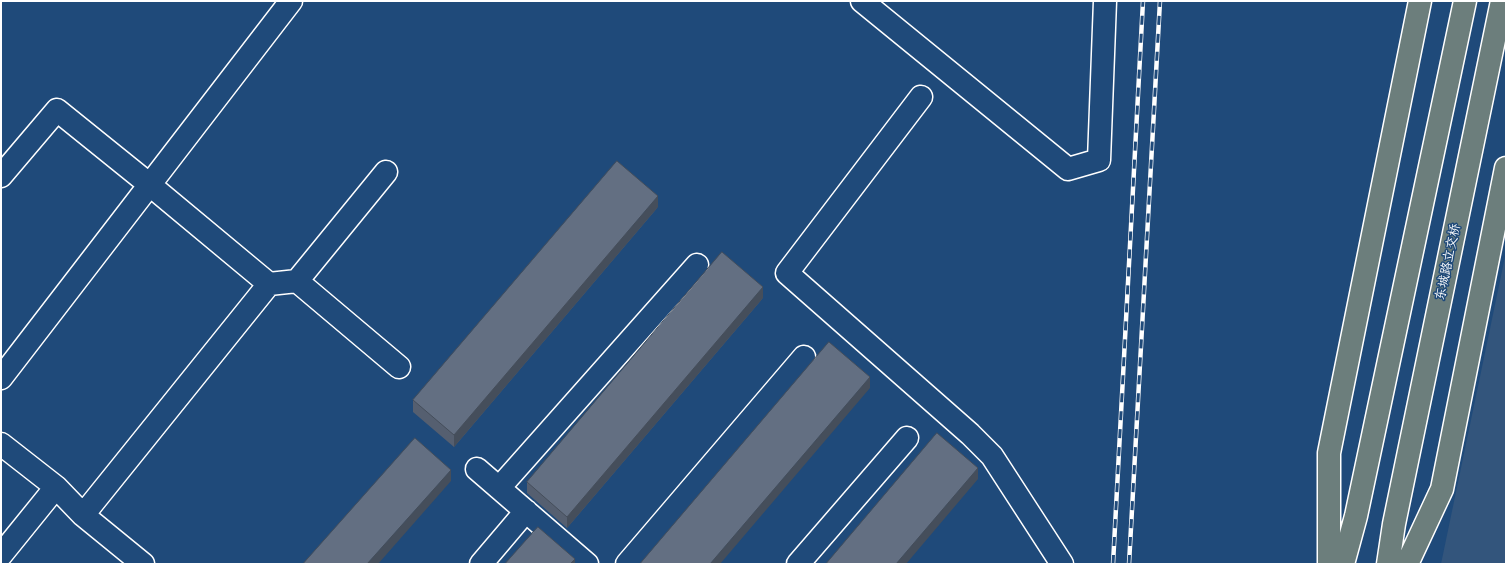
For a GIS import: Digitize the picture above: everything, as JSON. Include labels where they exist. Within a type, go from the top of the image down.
[{"type":"main road","points":[[1329,564],[1329,453],[1420,1]]},
{"type":"main road","points":[[1343,564],[1356,516],[1465,1]]},
{"type":"main road","name":"东城路立交桥","points":[[1388,564],[1394,524],[1502,1]]},
{"type":"main road","points":[[1407,564],[1442,489],[1506,168]]},
{"type":"street","points":[[1,378],[291,1]]},
{"type":"street","points":[[862,1],[1068,169],[1099,160],[1105,1]]},
{"type":"street","points":[[921,97],[787,272],[970,434],[992,456],[1062,564]]},
{"type":"street","points":[[1,176],[56,110],[150,185],[269,284]]},
{"type":"street","points":[[83,515],[269,284],[297,281],[386,172]]},
{"type":"street","points":[[499,488],[697,265]]},
{"type":"street","points":[[297,281],[399,366]]},
{"type":"street","points":[[627,564],[804,357]]},
{"type":"street","points":[[798,564],[907,438]]},
{"type":"street","points":[[1,444],[56,487],[83,515],[142,564]]},
{"type":"street","points":[[477,469],[588,564]]},
{"type":"street","points":[[1,555],[56,487]]},
{"type":"street","points":[[481,564],[526,511]]},
{"type":"shaded area","points":[[1506,252],[1506,564],[1441,564]]},
{"type":"building","points":[[617,161],[658,196],[454,435],[413,400]]},
{"type":"building","points":[[722,252],[763,287],[567,517],[527,482]]},
{"type":"building","points":[[829,342],[870,377],[710,564],[640,564]]},
{"type":"building","points":[[937,433],[978,468],[896,564],[826,564]]},
{"type":"building","points":[[415,438],[451,470],[367,564],[303,564]]},
{"type":"building","points":[[538,527],[575,559],[570,564],[505,564]]},
{"type":"railway","points":[[1113,564],[1143,1]]},
{"type":"railway","points":[[1129,564],[1160,1]]}]
